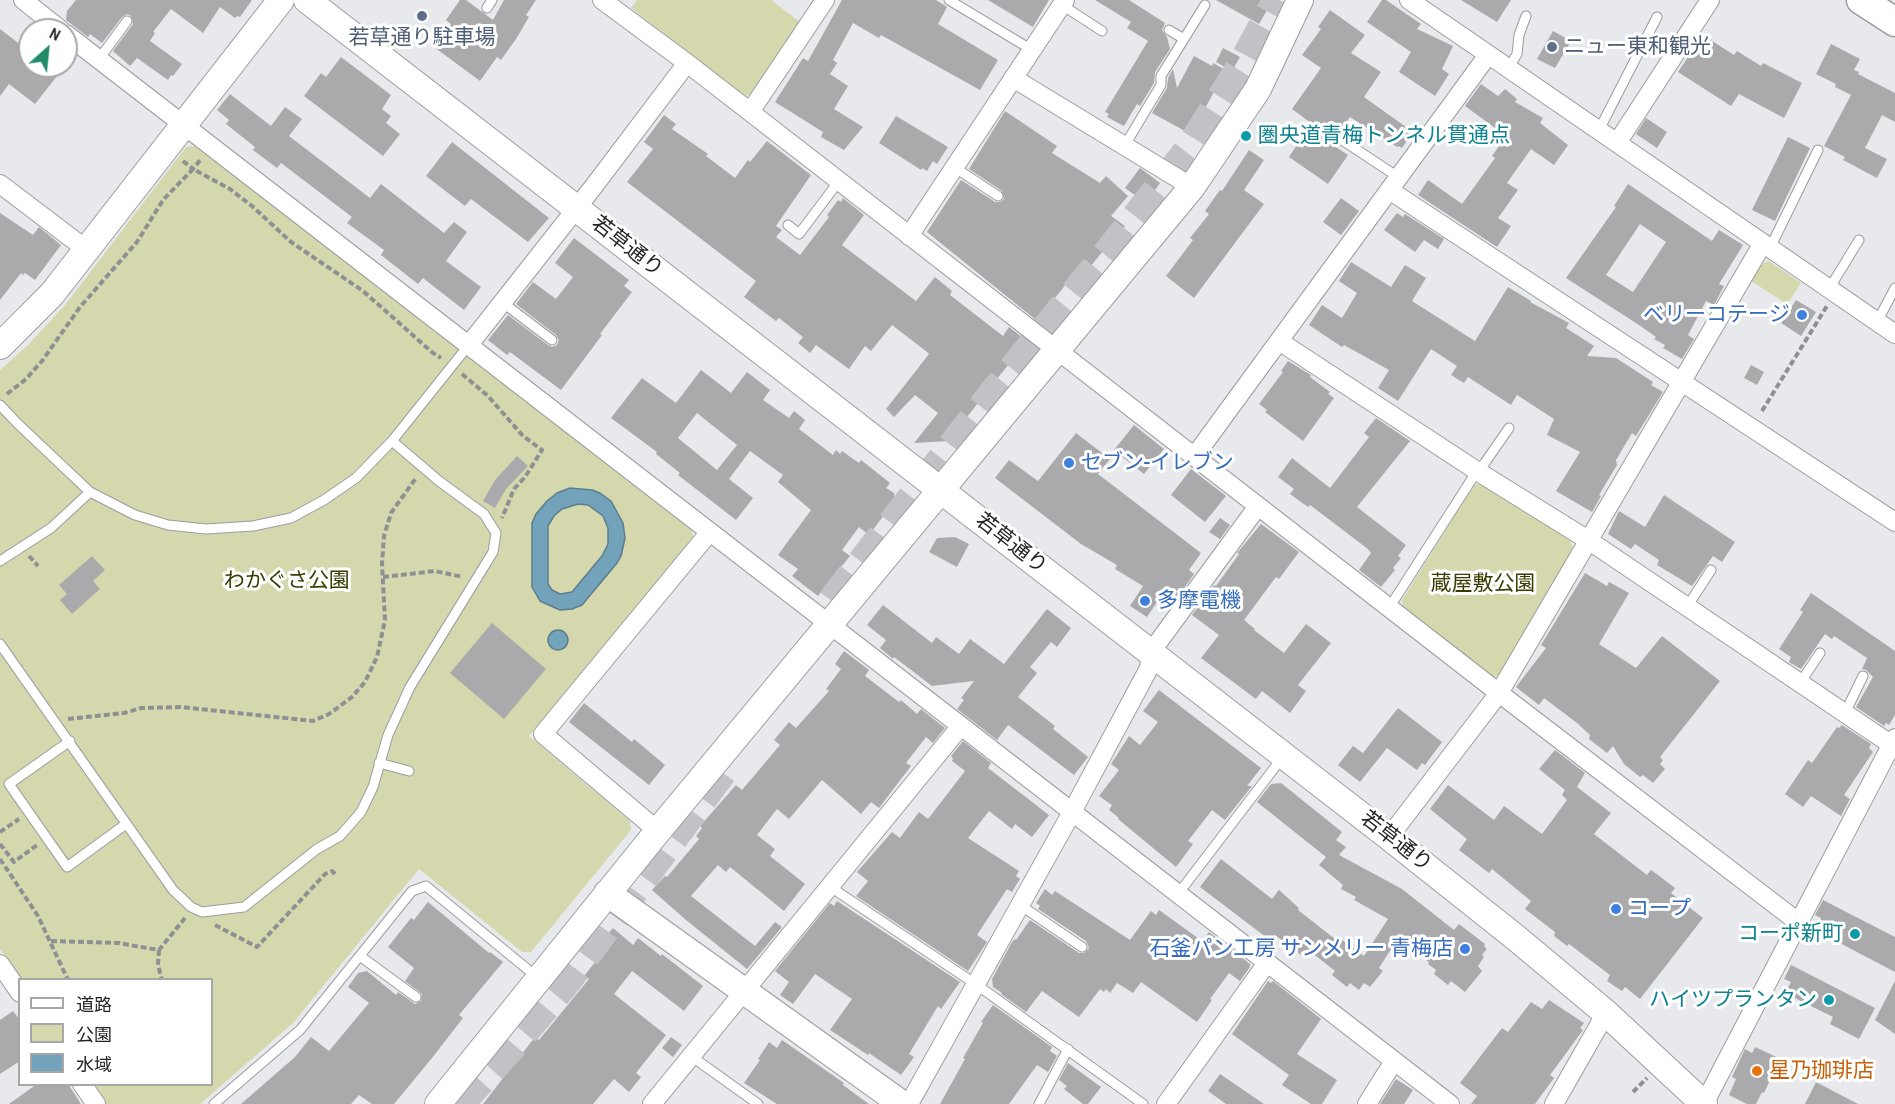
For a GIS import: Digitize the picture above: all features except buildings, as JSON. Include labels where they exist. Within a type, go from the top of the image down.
[{"type":"main road","points":[[1861,0],[1895,22]]},
{"type":"street","points":[[23,0],[46,18]]},
{"type":"street","points":[[0,346],[52,294],[280,0]]},
{"type":"street","name":"若草通り","points":[[307,0],[1389,837],[1606,1013],[1704,1104]]},
{"type":"street","points":[[602,0],[687,63],[1194,458],[1798,922]]},
{"type":"street","points":[[750,112],[825,0]]},
{"type":"street","points":[[438,1104],[607,893],[1192,187],[1258,89],[1300,0]]},
{"type":"street","points":[[1408,0],[1895,334]]},
{"type":"street","points":[[1617,142],[1710,0]]},
{"type":"street","points":[[909,236],[1064,2]]},
{"type":"street","points":[[78,43],[1450,1104]]},
{"type":"street","points":[[1194,458],[1488,55]]},
{"type":"street","points":[[468,346],[687,63]]},
{"type":"street","points":[[1013,78],[1192,187]]},
{"type":"street","points":[[1394,183],[1681,382],[1895,522]]},
{"type":"street","points":[[0,184],[87,250]]},
{"type":"street","points":[[1389,837],[1499,693],[1681,382],[1767,246]]},
{"type":"street","points":[[1279,341],[1477,471],[1588,540],[1845,713],[1894,743],[1704,1104]]},
{"type":"street","points":[[909,1104],[1072,812],[1149,668],[1151,652],[1258,506]]},
{"type":"street","points":[[658,831],[543,734],[709,533]]},
{"type":"street","points":[[652,1104],[960,727]]},
{"type":"street","points":[[607,893],[902,1104]]},
{"type":"street","points":[[1166,1104],[1268,963]]},
{"type":"street","points":[[0,964],[18,990]]},
{"type":"street","points":[[1554,1104],[1606,1013]]},
{"type":"street","points":[[1367,1104],[1394,1061]]},
{"type":"street","points":[[83,1086],[96,1104]]},
{"type":"lane","points":[[949,0],[964,4],[1032,50]]},
{"type":"lane","points":[[1064,2],[1102,31]]},
{"type":"lane","points":[[1125,145],[1161,85],[1161,76],[1205,5]]},
{"type":"lane","points":[[1508,69],[1517,54],[1519,35],[1526,16]]},
{"type":"lane","points":[[1599,130],[1657,17]]},
{"type":"lane","points":[[99,59],[127,21]]},
{"type":"lane","points":[[1169,30],[1184,39]]},
{"type":"lane","points":[[1342,140],[1394,183]]},
{"type":"lane","points":[[1767,246],[1818,150]]},
{"type":"lane","points":[[954,167],[998,196]]},
{"type":"lane","points":[[788,225],[799,234],[839,181]]},
{"type":"lane","points":[[1832,291],[1859,240]]},
{"type":"lane","points":[[1877,322],[1895,288]]},
{"type":"lane","points":[[502,302],[552,340]]},
{"type":"lane","points":[[0,405],[90,492],[135,515],[168,525],[206,530],[253,526],[291,518],[324,500],[356,478],[392,441],[468,346]]},
{"type":"lane","points":[[1389,608],[1477,471],[1509,428]]},
{"type":"lane","points":[[0,644],[173,890],[191,907],[202,912],[244,907],[317,849],[340,836],[361,812],[374,786],[388,735],[410,687],[493,552],[496,532],[484,514],[423,468],[392,441]]},
{"type":"lane","points":[[0,561],[51,528],[90,492]]},
{"type":"lane","points":[[1687,607],[1711,570]]},
{"type":"lane","points":[[1800,683],[1820,653]]},
{"type":"lane","points":[[1845,713],[1863,676]]},
{"type":"lane","points":[[69,741],[9,784],[67,867],[126,824]]},
{"type":"lane","points":[[1178,894],[1284,756]]},
{"type":"lane","points":[[380,763],[409,771]]},
{"type":"lane","points":[[214,1104],[300,1030],[412,891],[426,886],[539,978]]},
{"type":"lane","points":[[829,886],[977,985],[1143,1104]]},
{"type":"lane","points":[[1020,905],[1082,947]]},
{"type":"lane","points":[[360,956],[416,997]]},
{"type":"lane","points":[[1039,1104],[1068,1049]]},
{"type":"lane","points":[[691,1056],[758,1104]]},
{"type":"path","points":[[0,398],[26,379],[42,361],[80,307],[137,242],[163,200],[193,169],[230,189],[291,242],[363,291],[433,353],[488,396],[523,436],[542,450],[525,477],[514,489],[496,532]]},
{"type":"path","points":[[1762,411],[1832,291]]},
{"type":"path","points":[[55,721],[124,713],[141,708],[181,707],[313,721],[329,714],[352,697],[365,682],[377,657],[385,620],[381,564],[384,536],[391,513],[423,468]]},
{"type":"path","points":[[383,577],[435,571],[475,581]]},
{"type":"path","points":[[0,832],[29,812]]},
{"type":"path","points":[[0,844],[2,850],[14,862],[47,837]]},
{"type":"path","points":[[0,859],[38,916],[67,978]]},
{"type":"path","points":[[202,912],[208,921],[257,947],[325,874],[332,871],[337,876]]},
{"type":"path","points":[[161,978],[158,965],[159,950],[178,928],[191,907]]},
{"type":"path","points":[[51,941],[95,941],[159,950]]},
{"type":"path","points":[[1633,1092],[1648,1077]]},
{"type":"green space","points":[[637,0],[771,0],[800,22],[753,94],[744,96],[631,8]]},
{"type":"green space","name":"わかぐさ公園","points":[[196,146],[692,530],[693,538],[529,736],[630,821],[631,830],[531,952],[522,952],[419,869],[293,1023],[200,1104],[106,1104],[94,1086],[213,1086],[213,978],[20,978],[0,949],[0,370],[28,345],[65,305],[186,147]]},
{"type":"green space","points":[[1769,261],[1801,283],[1787,304],[1751,281],[1761,264]]},
{"type":"green space","name":"蔵屋敷公園","points":[[1483,483],[1570,540],[1573,549],[1500,675],[1492,677],[1403,608],[1402,600],[1474,485]]},
{"type":"water","points":[[570,488],[600,493],[611,501],[623,523],[625,538],[617,563],[582,605],[560,610],[540,601],[532,587],[532,523],[536,514],[557,493]],"holes":[[[578,504],[588,505],[603,516],[608,528],[608,544],[602,556],[572,592],[560,594],[552,590],[548,584],[548,526],[562,509]]]},
{"type":"water","points":[[554,630],[562,630],[568,636],[568,644],[562,650],[554,650],[548,644],[548,636]]},
{"type":"tunnel","points":[[833,602],[993,396],[1190,151],[1244,65],[1279,0]]},
{"type":"tunnel","points":[[457,1104],[564,982],[724,767]]},
{"type":"place","name":"若草通り駐車場","points":[[422,16]]},
{"type":"place","name":"ニュー東和観光","points":[[1552,47]]},
{"type":"place","name":"圏央道青梅トンネル貫通点","points":[[1246,136]]},
{"type":"place","name":"ベリーコテージ","points":[[1802,315]]},
{"type":"place","name":"セブン-イレブン","points":[[1069,463]]},
{"type":"place","name":"多摩電機","points":[[1145,601]]},
{"type":"place","name":"コープ","points":[[1616,909]]},
{"type":"place","name":"コーポ新町","points":[[1855,934]]},
{"type":"place","name":"石釜パン工房 サンメリー 青梅店","points":[[1465,949]]},
{"type":"place","name":"ハイツプランタン","points":[[1829,1000]]},
{"type":"place","name":"星乃珈琲店","points":[[1757,1071]]}]
